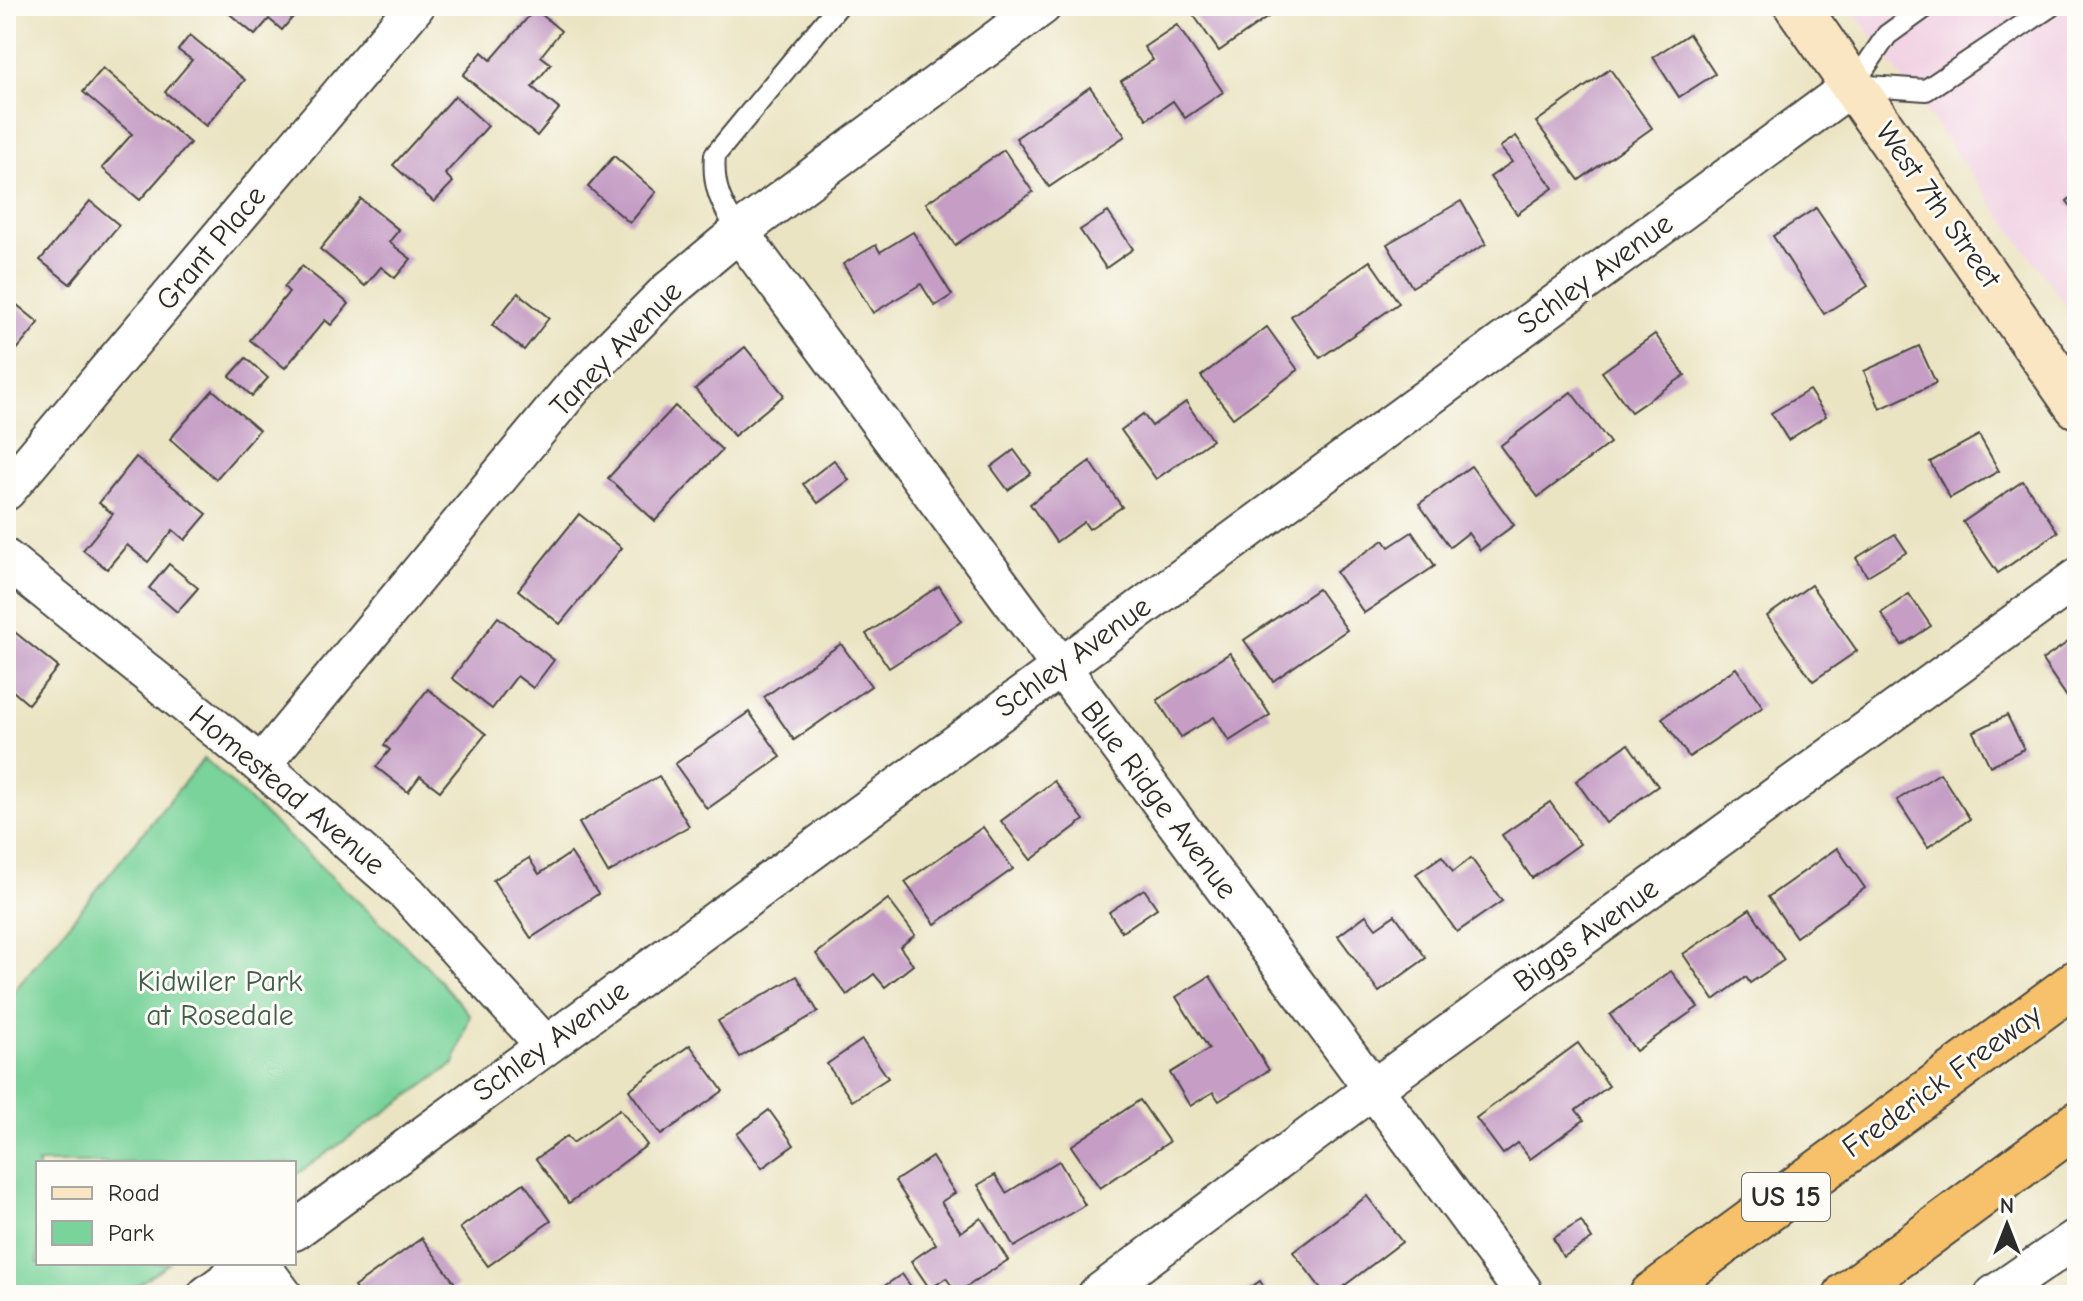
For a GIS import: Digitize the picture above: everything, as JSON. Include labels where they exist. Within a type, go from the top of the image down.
[{"type":"highway","name":"Frederick Freeway","points":[[1652,1295],[2077,982]]},
{"type":"highway","points":[[1846,1295],[2077,1124]]},
{"type":"street","name":"Grant Place","points":[[6,491],[415,6]]},
{"type":"street","name":"Taney Avenue","points":[[261,765],[574,386],[667,292],[739,232],[1042,6]]},
{"type":"street","name":"West 7th Street","points":[[1797,6],[2077,406]]},
{"type":"street","name":"Schley Avenue","points":[[296,1230],[1853,85]]},
{"type":"street","name":"Blue Ridge Avenue","points":[[739,232],[1522,1290]]},
{"type":"street","name":"Homestead Avenue","points":[[6,559],[261,765],[407,893],[545,1045]]},
{"type":"street","name":"Biggs Avenue","points":[[1097,1295],[1373,1089],[2077,578]]},
{"type":"street","points":[[1994,1295],[2077,1238]]},
{"type":"street","points":[[207,1295],[248,1265]]},
{"type":"street","points":[[260,1265],[283,1295]]},
{"type":"lane","points":[[739,232],[719,201],[713,176],[715,155],[838,6]]},
{"type":"lane","name":"Schley Avenue","points":[[1853,85],[1887,35],[1927,6]]},
{"type":"lane","points":[[1853,85],[1926,90],[2051,6]]},
{"type":"shaded area","points":[[1850,6],[2077,6],[2077,321]]},
{"type":"green space","name":"Kidwiler Park at Rosedale","points":[[204,758],[424,963],[470,1015],[454,1064],[296,1175],[296,1161],[36,1161],[36,1265],[166,1265],[123,1295],[6,1295],[6,1001]]},
{"type":"building","points":[[228,6],[302,6],[282,30],[269,19],[255,35],[225,10]]},
{"type":"building","points":[[1195,6],[1284,6],[1219,51],[1190,10]]},
{"type":"building","points":[[535,9],[561,31],[541,56],[551,64],[532,87],[559,109],[537,136],[463,75],[482,52],[491,60]]},
{"type":"building","points":[[1177,25],[1223,92],[1185,118],[1173,101],[1147,119],[1121,81],[1153,60],[1144,47]]},
{"type":"building","points":[[1689,34],[1715,74],[1679,97],[1653,57]]},
{"type":"building","points":[[190,35],[245,80],[206,126],[165,92],[192,60],[178,50]]},
{"type":"building","points":[[103,68],[190,143],[140,200],[102,168],[132,134],[83,92]]},
{"type":"building","points":[[1610,69],[1652,128],[1579,180],[1536,122]]},
{"type":"building","points":[[1090,87],[1125,136],[1049,187],[1016,138]]},
{"type":"building","points":[[455,96],[488,126],[445,174],[453,182],[434,202],[393,165]]},
{"type":"building","points":[[1516,136],[1553,188],[1517,214],[1490,177],[1512,162],[1500,147]]},
{"type":"building","points":[[1004,150],[1033,192],[955,245],[926,203]]},
{"type":"building","points":[[614,156],[656,192],[630,223],[588,187]]},
{"type":"building","points":[[2077,193],[2077,214],[2067,201]]},
{"type":"building","points":[[361,199],[399,230],[389,242],[411,259],[395,278],[381,267],[365,286],[320,249]]},
{"type":"building","points":[[90,201],[119,225],[70,284],[40,260]]},
{"type":"building","points":[[1461,201],[1486,244],[1412,287],[1387,244]]},
{"type":"building","points":[[1816,208],[1868,286],[1824,314],[1773,236]]},
{"type":"building","points":[[1108,212],[1133,249],[1106,268],[1080,230]]},
{"type":"building","points":[[913,232],[952,295],[935,306],[921,284],[873,313],[843,264],[876,245],[880,252]]},
{"type":"building","points":[[1370,261],[1399,303],[1320,358],[1291,316]]},
{"type":"building","points":[[302,266],[349,304],[331,325],[325,320],[285,368],[250,340],[289,292],[284,287]]},
{"type":"building","points":[[518,293],[549,318],[524,350],[492,325]]},
{"type":"building","points":[[6,296],[39,323],[6,363]]},
{"type":"building","points":[[1267,327],[1298,370],[1233,418],[1201,376]]},
{"type":"building","points":[[1655,334],[1685,375],[1631,412],[1602,372]]},
{"type":"building","points":[[1919,346],[1936,383],[1880,409],[1864,371]]},
{"type":"building","points":[[745,347],[784,395],[734,436],[695,389]]},
{"type":"building","points":[[246,358],[268,378],[252,396],[230,376]]},
{"type":"building","points":[[213,390],[259,430],[216,479],[170,439]]},
{"type":"building","points":[[1809,390],[1826,416],[1788,440],[1771,413]]},
{"type":"building","points":[[1571,392],[1610,443],[1538,497],[1500,446]]},
{"type":"building","points":[[1186,402],[1212,440],[1156,479],[1121,430],[1143,414],[1152,426]]},
{"type":"building","points":[[675,406],[722,450],[655,521],[608,478]]},
{"type":"building","points":[[1979,435],[1999,471],[1950,498],[1930,462]]},
{"type":"building","points":[[1014,450],[1031,473],[1008,490],[991,467]]},
{"type":"building","points":[[136,457],[207,514],[185,540],[173,530],[148,562],[127,545],[107,569],[83,550],[113,514],[99,503]]},
{"type":"building","points":[[834,460],[849,480],[818,503],[803,484]]},
{"type":"building","points":[[1090,461],[1122,507],[1089,529],[1084,522],[1056,542],[1030,504]]},
{"type":"building","points":[[1471,466],[1514,525],[1480,550],[1468,533],[1450,547],[1419,504]]},
{"type":"building","points":[[2023,481],[2058,532],[1998,573],[1963,522]]},
{"type":"building","points":[[579,514],[622,548],[560,624],[518,590]]},
{"type":"building","points":[[1412,532],[1435,566],[1364,613],[1336,572],[1384,540],[1389,547]]},
{"type":"building","points":[[1895,534],[1907,552],[1867,576],[1856,558]]},
{"type":"building","points":[[169,564],[198,588],[177,612],[149,588]]},
{"type":"building","points":[[1811,585],[1857,651],[1813,681],[1767,616]]},
{"type":"building","points":[[939,586],[962,621],[889,668],[866,634]]},
{"type":"building","points":[[1318,589],[1347,630],[1273,681],[1244,640]]},
{"type":"building","points":[[1909,594],[1931,626],[1902,645],[1881,613]]},
{"type":"building","points":[[498,617],[554,660],[533,688],[517,676],[492,709],[452,678]]},
{"type":"building","points":[[6,625],[58,667],[28,704],[6,685]]},
{"type":"building","points":[[2077,636],[2077,699],[2071,703],[2042,660]]},
{"type":"building","points":[[841,644],[871,686],[794,740],[764,697]]},
{"type":"building","points":[[1230,653],[1270,715],[1229,741],[1214,717],[1181,737],[1157,700]]},
{"type":"building","points":[[1736,668],[1763,707],[1689,757],[1662,718]]},
{"type":"building","points":[[428,689],[486,734],[440,791],[420,776],[408,792],[376,767],[390,750],[384,745]]},
{"type":"building","points":[[749,712],[781,757],[707,809],[675,764]]},
{"type":"building","points":[[2007,715],[2024,749],[1990,766],[1973,732]]},
{"type":"building","points":[[1628,744],[1658,786],[1606,823],[1576,781]]},
{"type":"building","points":[[1940,773],[1970,819],[1928,847],[1897,800]]},
{"type":"building","points":[[659,776],[689,826],[608,873],[579,823]]},
{"type":"building","points":[[1054,781],[1084,820],[1031,860],[1001,821]]},
{"type":"building","points":[[1550,802],[1580,844],[1532,878],[1502,835]]},
{"type":"building","points":[[983,827],[1013,869],[935,924],[905,882]]},
{"type":"building","points":[[1837,848],[1865,888],[1796,937],[1768,897]]},
{"type":"building","points":[[571,853],[598,894],[531,938],[493,880],[529,858],[539,874]]},
{"type":"building","points":[[1442,856],[1453,872],[1471,858],[1502,901],[1457,932],[1416,874]]},
{"type":"building","points":[[1144,889],[1157,908],[1122,932],[1109,912]]},
{"type":"building","points":[[888,899],[915,935],[900,947],[913,965],[885,987],[874,974],[847,995],[816,954]]},
{"type":"building","points":[[1750,909],[1784,960],[1750,983],[1746,977],[1714,1000],[1683,954]]},
{"type":"building","points":[[1366,915],[1376,928],[1395,915],[1426,958],[1379,992],[1338,936]]},
{"type":"building","points":[[1671,971],[1698,1007],[1636,1051],[1610,1015]]},
{"type":"building","points":[[797,976],[818,1012],[740,1057],[718,1021]]},
{"type":"building","points":[[1210,976],[1269,1070],[1219,1101],[1213,1092],[1190,1106],[1170,1073],[1209,1049],[1176,997]]},
{"type":"building","points":[[862,1040],[888,1078],[852,1101],[827,1064]]},
{"type":"building","points":[[1578,1043],[1609,1086],[1576,1110],[1584,1120],[1530,1159],[1518,1143],[1503,1154],[1476,1118]]},
{"type":"building","points":[[690,1045],[723,1091],[661,1135],[629,1090]]},
{"type":"building","points":[[1140,1100],[1169,1142],[1100,1188],[1071,1146]]},
{"type":"building","points":[[620,1109],[647,1145],[569,1203],[536,1159],[567,1136],[573,1143]]},
{"type":"building","points":[[769,1110],[794,1145],[762,1168],[737,1134]]},
{"type":"building","points":[[932,1157],[955,1193],[941,1202],[961,1232],[981,1218],[1008,1260],[957,1293],[946,1278],[930,1289],[911,1261],[936,1244],[895,1181]]},
{"type":"building","points":[[1059,1161],[1085,1205],[1014,1247],[978,1185],[995,1175],[1006,1193]]},
{"type":"building","points":[[524,1183],[551,1221],[488,1266],[460,1228]]},
{"type":"building","points":[[1367,1196],[1402,1242],[1332,1295],[1326,1295],[1293,1252]]},
{"type":"building","points":[[1581,1221],[1592,1239],[1563,1257],[1553,1238]]},
{"type":"building","points":[[422,1238],[457,1286],[445,1295],[360,1295],[354,1287]]},
{"type":"building","points":[[902,1274],[917,1295],[871,1295]]},
{"type":"building","points":[[1260,1281],[1269,1295],[1240,1295]]}]
